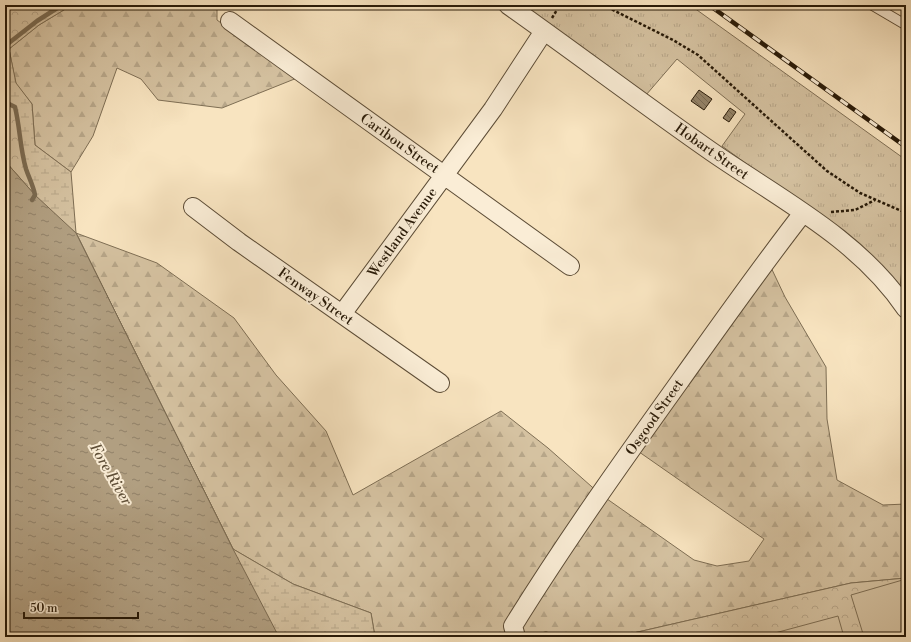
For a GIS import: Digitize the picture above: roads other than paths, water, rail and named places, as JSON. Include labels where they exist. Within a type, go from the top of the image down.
[{"type":"street","name":"Hobart Street","points":[[508,5],[712,151],[803,213],[850,248],[873,267],[893,289],[906,309]]},
{"type":"street","name":"Caribou Street","points":[[230,21],[570,266]]},
{"type":"street","name":"Westland Avenue","points":[[342,314],[493,109],[544,31]]},
{"type":"street","name":"Fenway Street","points":[[193,207],[440,383]]},
{"type":"street","name":"Osgood Street","points":[[514,632],[544,577],[632,447],[767,259],[803,213]]},
{"type":"lane","points":[[872,5],[906,25]]},
{"type":"water","name":"Fore River","points":[[5,161],[35,195],[76,233],[233,549],[279,637],[5,637]]},
{"type":"waterway","points":[[5,46],[37,21],[62,5]]},
{"type":"waterway","points":[[5,102],[15,107],[24,161],[35,195],[32,200]]},
{"type":"railway","points":[[709,5],[906,147]]}]
